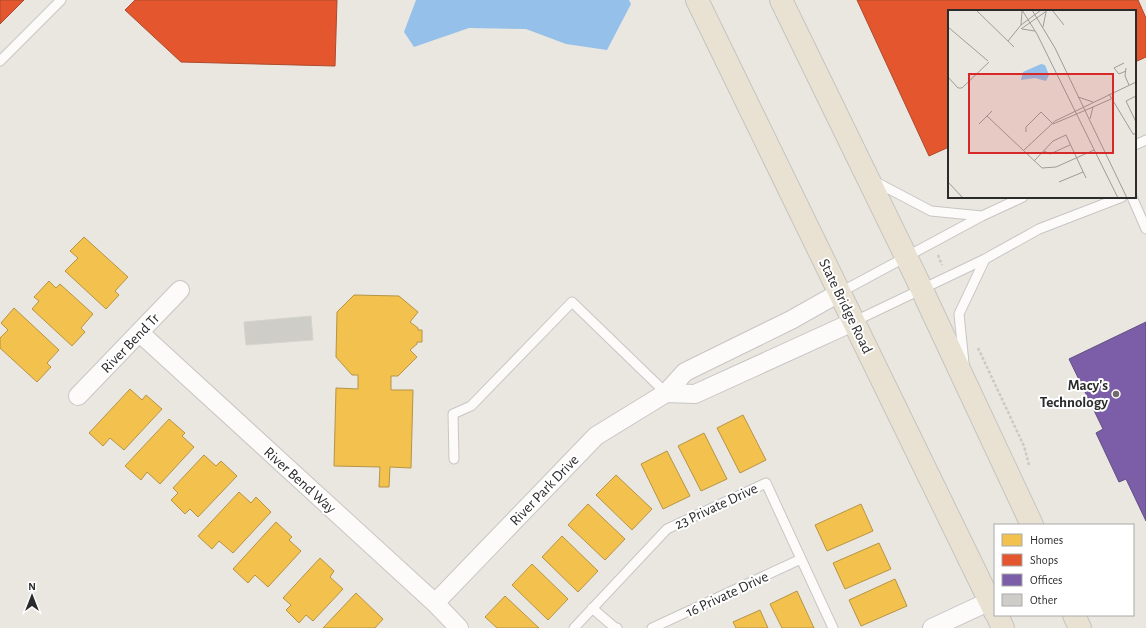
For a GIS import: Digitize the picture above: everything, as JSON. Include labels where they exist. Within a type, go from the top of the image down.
[{"type":"highway","name":"State Bridge Road","points":[[697,0],[994,609]]},
{"type":"highway","points":[[781,0],[868,177],[1032,524]]},
{"type":"highway","name":"State Bridge Road","points":[[997,616],[1003,628]]},
{"type":"highway","points":[[1074,616],[1080,628]]},
{"type":"street","name":"River Bend Tr","points":[[78,396],[180,290]]},
{"type":"street","name":"River Park Drive","points":[[435,603],[596,436],[666,393],[685,372],[791,320],[839,293]]},
{"type":"street","points":[[666,393],[695,394],[853,322]]},
{"type":"street","name":"River Bend Way","points":[[140,333],[435,603],[459,628]]},
{"type":"street","points":[[932,628],[994,609]]},
{"type":"lane","points":[[0,61],[61,0]]},
{"type":"lane","points":[[1136,145],[1146,140]]},
{"type":"lane","points":[[868,177],[931,212],[982,216]]},
{"type":"lane","points":[[839,293],[982,216],[1021,198]]},
{"type":"lane","points":[[853,322],[985,259],[1039,229],[1119,198]]},
{"type":"lane","points":[[1132,198],[1146,229]]},
{"type":"lane","points":[[966,386],[959,314],[985,259]]},
{"type":"lane","points":[[454,459],[453,414],[471,406],[572,302],[666,393]]},
{"type":"lane","name":"23 Private Drive","points":[[574,628],[667,529],[766,484],[834,628]]},
{"type":"lane","name":"16 Private Drive","points":[[652,628],[801,560]]},
{"type":"lane","points":[[592,608],[614,628],[618,628]]},
{"type":"water","points":[[416,0],[629,0],[631,4],[607,50],[566,44],[526,29],[469,28],[414,47],[404,32]]},
{"type":"building: Homes","points":[[84,237],[128,277],[115,291],[119,295],[106,309],[65,271],[78,258],[70,251]]},
{"type":"building: Homes","points":[[49,281],[56,288],[60,284],[93,314],[81,328],[85,332],[72,346],[32,309],[39,301],[34,297]]},
{"type":"building: Homes","points":[[354,295],[399,296],[418,312],[410,322],[418,328],[418,330],[422,330],[422,342],[417,342],[417,344],[410,350],[417,357],[398,376],[391,376],[391,390],[413,390],[411,468],[390,467],[389,487],[379,487],[380,467],[334,466],[336,388],[358,389],[358,375],[352,375],[336,357],[337,312]]},
{"type":"building: Homes","points":[[14,308],[59,350],[47,363],[51,367],[37,382],[0,348],[0,338],[8,330],[1,323]]},
{"type":"building: Homes","points":[[130,389],[142,400],[146,395],[162,409],[124,450],[110,438],[103,446],[89,433]]},
{"type":"building: Homes","points":[[743,415],[766,460],[740,473],[717,428]]},
{"type":"building: Homes","points":[[169,419],[185,433],[182,436],[194,447],[160,484],[147,472],[141,480],[125,466]]},
{"type":"building: Homes","points":[[704,433],[727,479],[701,491],[678,446]]},
{"type":"building: Homes","points":[[667,451],[690,496],[663,509],[641,464]]},
{"type":"building: Homes","points":[[204,455],[216,466],[221,461],[237,476],[198,517],[190,509],[185,514],[171,500],[178,493],[173,488]]},
{"type":"building: Homes","points":[[616,475],[652,509],[632,530],[596,495]]},
{"type":"building: Homes","points":[[239,492],[251,503],[256,497],[271,512],[233,553],[219,541],[212,549],[198,536]]},
{"type":"building: Homes","points":[[588,504],[625,539],[605,560],[568,525]]},
{"type":"building: Homes","points":[[861,504],[873,531],[827,551],[815,525]]},
{"type":"building: Homes","points":[[276,522],[292,537],[289,540],[301,551],[268,587],[255,575],[248,583],[233,569]]},
{"type":"building: Homes","points":[[562,536],[598,571],[578,592],[542,557]]},
{"type":"building: Homes","points":[[879,543],[891,569],[845,589],[833,563]]},
{"type":"building: Homes","points":[[320,558],[334,571],[330,577],[343,589],[313,621],[306,615],[299,623],[286,610],[291,605],[283,598]]},
{"type":"building: Homes","points":[[532,564],[568,599],[548,620],[512,585]]},
{"type":"building: Homes","points":[[895,579],[907,606],[861,626],[849,600]]},
{"type":"building: Homes","points":[[797,591],[814,628],[782,628],[770,604]]},
{"type":"building: Homes","points":[[356,593],[383,619],[375,628],[323,628]]},
{"type":"building: Homes","points":[[505,596],[539,628],[497,628],[485,617]]},
{"type":"building: Homes","points":[[760,610],[768,628],[736,628],[733,622]]},
{"type":"building: Shops","points":[[0,0],[24,0],[0,24]]},
{"type":"building: Shops","points":[[135,0],[337,0],[335,66],[181,62],[125,10]]},
{"type":"building: Shops","points":[[857,0],[1138,0],[1146,18],[1146,57],[1136,62],[1136,10],[948,10],[948,147],[929,156]]},
{"type":"building: Offices","name":"Macy's Technology","points":[[1146,322],[1146,521],[1126,479],[1119,482],[1096,433],[1103,429],[1069,359]]},
{"type":"building: Other","points":[[311,316],[313,340],[246,345],[244,322]]},
{"type":"place","name":"Macy's Technology","points":[[1116,394]]}]
